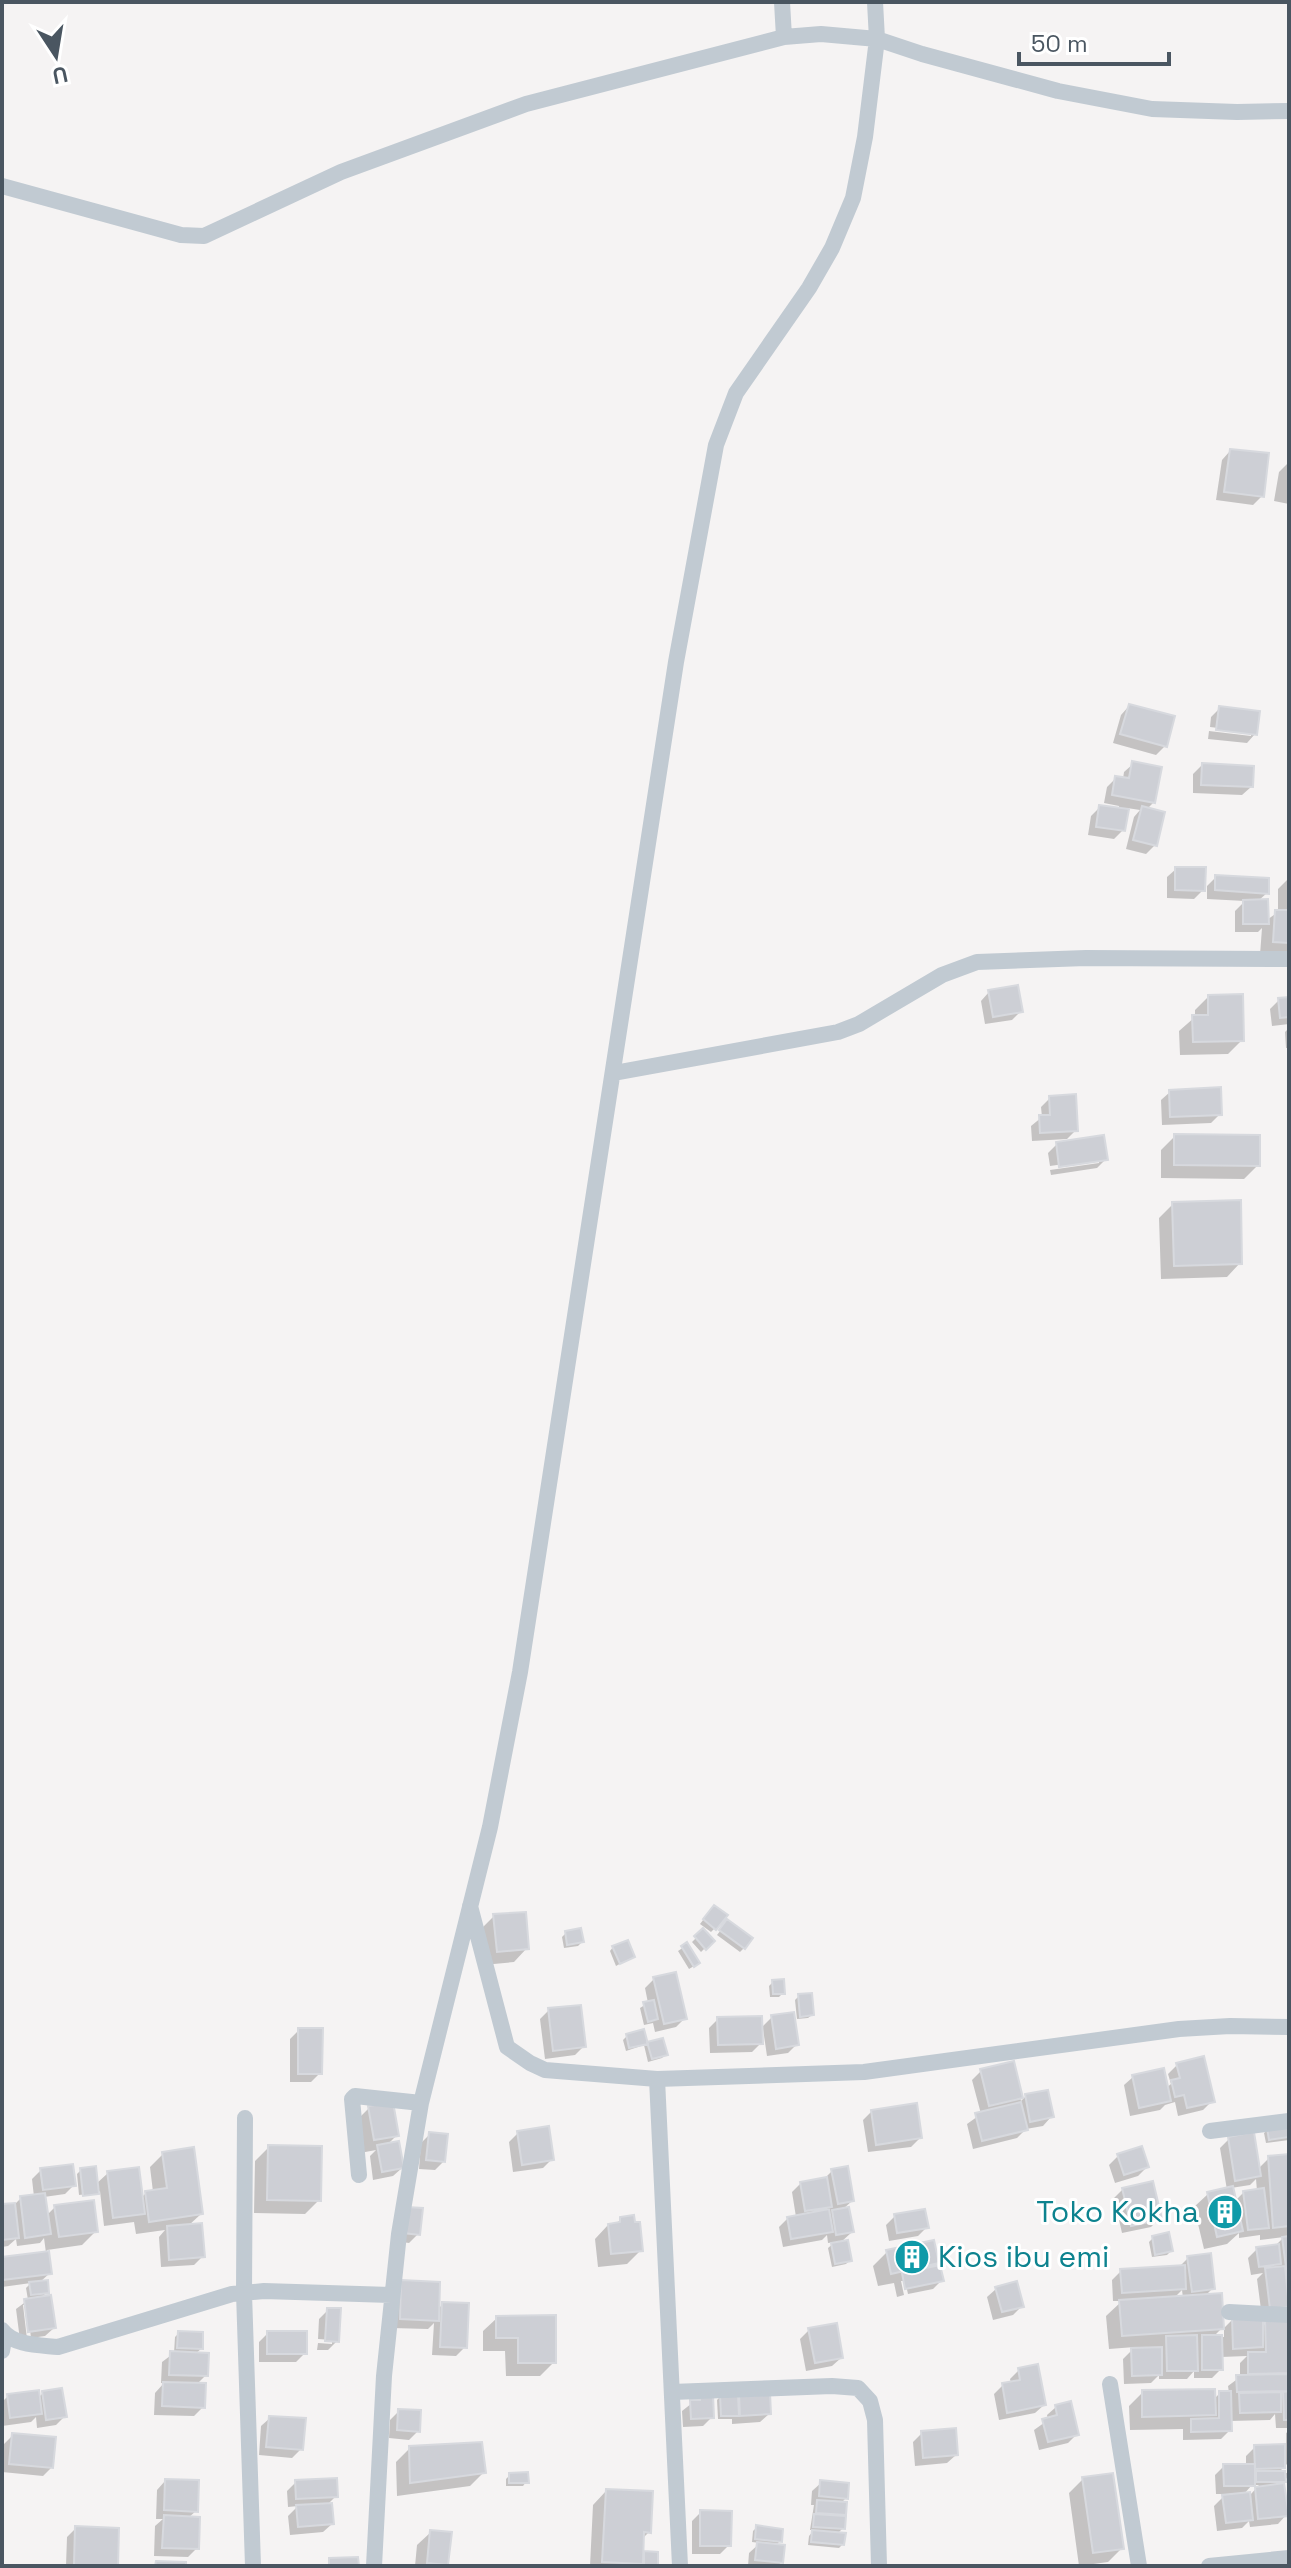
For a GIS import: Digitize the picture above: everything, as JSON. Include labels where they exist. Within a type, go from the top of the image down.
[{"type":"street","points":[[782,2],[784,37]]},
{"type":"street","points":[[374,2566],[384,2376],[399,2234],[421,2103],[490,1827],[520,1672],[676,662],[716,445],[736,393],[809,288],[832,248],[853,198],[865,137],[877,39],[875,2]]},
{"type":"street","points":[[2,186],[181,235],[204,236],[341,172],[526,104],[784,37],[821,34],[877,39],[1058,91],[1152,109],[1289,111]]},
{"type":"street","points":[[614,1073],[838,1032],[859,1024],[942,975],[977,962],[1086,958],[1289,959]]},
{"type":"street","points":[[469,1904],[507,2047],[545,2070],[657,2079],[864,2072],[1179,2029],[1289,2027]]},
{"type":"street","points":[[657,2079],[680,2566]]},
{"type":"street","points":[[359,2175],[352,2099],[355,2096],[421,2103]]},
{"type":"street","points":[[245,2118],[244,2293],[253,2566]]},
{"type":"street","points":[[1210,2131],[1289,2121]]},
{"type":"street","points":[[3,2339],[58,2347],[232,2294],[264,2291],[391,2295]]},
{"type":"street","points":[[1229,2312],[1289,2315]]},
{"type":"street","points":[[1110,2384],[1139,2566]]},
{"type":"street","points":[[672,2392],[832,2386],[858,2388],[870,2401],[875,2420],[879,2566]]},
{"type":"street","points":[[1209,2566],[1289,2558]]},
{"type":"building","points":[[1230,449],[1269,453],[1264,497],[1224,492]]},
{"type":"building","points":[[1129,704],[1175,716],[1167,747],[1120,734]]},
{"type":"building","points":[[1219,706],[1260,711],[1257,735],[1216,730]]},
{"type":"building","points":[[1132,761],[1162,767],[1155,803],[1112,795],[1115,776],[1129,778]]},
{"type":"building","points":[[1202,763],[1254,766],[1253,787],[1201,785]]},
{"type":"building","points":[[1099,805],[1129,809],[1125,831],[1096,827]]},
{"type":"building","points":[[1142,806],[1165,812],[1157,846],[1133,840]]},
{"type":"building","points":[[1175,867],[1206,867],[1205,891],[1175,890]]},
{"type":"building","points":[[1215,875],[1269,878],[1269,894],[1215,890]]},
{"type":"building","points":[[1268,899],[1269,924],[1243,924],[1243,900]]},
{"type":"building","points":[[1275,910],[1289,910],[1289,943],[1273,942]]},
{"type":"building","points":[[1018,985],[1023,1012],[993,1017],[988,990]]},
{"type":"building","points":[[1243,994],[1244,1041],[1193,1042],[1192,1015],[1208,1015],[1208,995]]},
{"type":"building","points":[[1289,997],[1289,1017],[1280,1018],[1278,998]]},
{"type":"building","points":[[1221,1087],[1222,1115],[1170,1117],[1169,1090]]},
{"type":"building","points":[[1076,1094],[1078,1131],[1040,1133],[1039,1115],[1050,1115],[1049,1096]]},
{"type":"building","points":[[1174,1134],[1260,1135],[1260,1166],[1174,1165]]},
{"type":"building","points":[[1104,1135],[1108,1160],[1059,1167],[1056,1142]]},
{"type":"building","points":[[1241,1200],[1242,1264],[1174,1266],[1172,1202]]},
{"type":"building","points":[[714,1905],[728,1915],[716,1930],[703,1919]]},
{"type":"building","points":[[526,1912],[529,1949],[497,1952],[493,1914]]},
{"type":"building","points":[[727,1919],[753,1938],[745,1949],[719,1930]]},
{"type":"building","points":[[581,1928],[584,1942],[567,1945],[565,1931]]},
{"type":"building","points":[[703,1928],[715,1941],[706,1950],[694,1936]]},
{"type":"building","points":[[628,1940],[635,1957],[620,1964],[612,1946]]},
{"type":"building","points":[[687,1942],[700,1963],[694,1967],[681,1946]]},
{"type":"building","points":[[676,1972],[687,2019],[664,2024],[653,1977]]},
{"type":"building","points":[[784,1979],[785,1994],[773,1994],[772,1980]]},
{"type":"building","points":[[812,1993],[814,2015],[800,2017],[798,1994]]},
{"type":"building","points":[[654,2000],[658,2019],[648,2022],[643,2002]]},
{"type":"building","points":[[581,2005],[586,2047],[553,2051],[548,2008]]},
{"type":"building","points":[[794,2012],[799,2045],[776,2049],[771,2015]]},
{"type":"building","points":[[762,2016],[763,2044],[718,2045],[717,2017]]},
{"type":"building","points":[[298,2028],[323,2028],[322,2074],[298,2074]]},
{"type":"building","points":[[644,2029],[648,2044],[629,2048],[626,2034]]},
{"type":"building","points":[[663,2038],[668,2055],[652,2059],[647,2042]]},
{"type":"building","points":[[1204,2056],[1215,2102],[1187,2108],[1184,2095],[1175,2097],[1171,2080],[1180,2078],[1176,2063]]},
{"type":"building","points":[[1014,2061],[1023,2098],[989,2106],[980,2069]]},
{"type":"building","points":[[1164,2068],[1171,2101],[1139,2108],[1132,2075]]},
{"type":"building","points":[[1048,2090],[1054,2117],[1030,2122],[1025,2094]]},
{"type":"building","points":[[393,2102],[399,2136],[374,2140],[368,2106]]},
{"type":"building","points":[[1021,2102],[1028,2130],[982,2141],[975,2113]]},
{"type":"building","points":[[917,2103],[922,2138],[876,2145],[871,2110]]},
{"type":"building","points":[[1289,2124],[1289,2137],[1269,2140],[1267,2128]]},
{"type":"building","points":[[549,2126],[554,2160],[522,2165],[517,2131]]},
{"type":"building","points":[[429,2132],[448,2134],[445,2162],[426,2160]]},
{"type":"building","points":[[1254,2132],[1261,2176],[1235,2181],[1228,2137]]},
{"type":"building","points":[[399,2141],[404,2168],[382,2172],[377,2145]]},
{"type":"building","points":[[268,2145],[322,2146],[321,2201],[267,2200]]},
{"type":"building","points":[[1142,2146],[1149,2167],[1124,2175],[1117,2154]]},
{"type":"building","points":[[194,2147],[203,2214],[149,2222],[145,2191],[167,2188],[162,2152]]},
{"type":"building","points":[[1289,2154],[1289,2226],[1273,2228],[1268,2156]]},
{"type":"building","points":[[73,2164],[76,2186],[43,2190],[40,2168]]},
{"type":"building","points":[[96,2166],[99,2194],[83,2196],[80,2168]]},
{"type":"building","points":[[848,2166],[854,2201],[838,2204],[831,2169]]},
{"type":"building","points":[[139,2167],[145,2214],[113,2218],[107,2171]]},
{"type":"building","points":[[827,2177],[832,2207],[805,2211],[800,2182]]},
{"type":"building","points":[[1153,2181],[1162,2219],[1131,2226],[1122,2188]]},
{"type":"building","name":"Toko Kokha","points":[[1233,2186],[1243,2231],[1217,2237],[1207,2192]]},
{"type":"building","points":[[1264,2188],[1269,2228],[1248,2230],[1243,2191]]},
{"type":"building","points":[[45,2193],[51,2234],[25,2238],[20,2196]]},
{"type":"building","points":[[94,2200],[98,2232],[59,2237],[54,2205]]},
{"type":"building","points":[[15,2203],[19,2238],[2,2240],[2,2204]]},
{"type":"building","points":[[406,2207],[423,2208],[420,2235],[403,2233]]},
{"type":"building","points":[[849,2207],[854,2232],[836,2235],[832,2210]]},
{"type":"building","points":[[829,2209],[833,2232],[791,2239],[787,2217]]},
{"type":"building","points":[[925,2209],[929,2228],[897,2233],[894,2214]]},
{"type":"building","points":[[634,2215],[635,2222],[640,2222],[643,2251],[611,2254],[608,2224],[620,2222],[620,2217]]},
{"type":"building","points":[[202,2223],[205,2257],[169,2260],[167,2226]]},
{"type":"building","points":[[1169,2232],[1173,2251],[1155,2255],[1152,2236]]},
{"type":"building","points":[[1289,2236],[1289,2290],[1282,2237]]},
{"type":"building","points":[[848,2240],[852,2261],[835,2264],[831,2243]]},
{"type":"building","name":"Kios ibu emi","points":[[934,2240],[939,2263],[891,2274],[886,2250]]},
{"type":"building","points":[[1279,2244],[1281,2264],[1259,2267],[1256,2247]]},
{"type":"building","points":[[49,2251],[52,2274],[2,2280],[2,2257]]},
{"type":"building","points":[[1211,2253],[1215,2289],[1192,2292],[1187,2256]]},
{"type":"building","points":[[940,2265],[944,2281],[905,2289],[902,2273]]},
{"type":"building","points":[[1185,2265],[1186,2289],[1122,2293],[1120,2269]]},
{"type":"building","points":[[1285,2266],[1289,2307],[1270,2309],[1265,2268]]},
{"type":"building","points":[[48,2280],[49,2293],[31,2295],[29,2282]]},
{"type":"building","points":[[401,2280],[440,2282],[439,2321],[400,2319]]},
{"type":"building","points":[[1017,2281],[1024,2307],[1002,2312],[995,2287]]},
{"type":"building","points":[[1222,2293],[1224,2329],[1122,2336],[1119,2300]]},
{"type":"building","points":[[51,2295],[56,2328],[28,2332],[24,2299]]},
{"type":"building","points":[[442,2302],[469,2303],[467,2348],[440,2347]]},
{"type":"building","points":[[327,2308],[341,2308],[339,2342],[325,2341]]},
{"type":"building","points":[[556,2315],[556,2363],[518,2363],[518,2338],[496,2338],[496,2316]]},
{"type":"building","points":[[1263,2316],[1263,2347],[1233,2349],[1232,2317]]},
{"type":"building","points":[[1289,2320],[1289,2373],[1248,2374],[1248,2352],[1266,2352],[1265,2321]]},
{"type":"building","points":[[837,2323],[843,2358],[815,2363],[808,2328]]},
{"type":"building","points":[[178,2331],[203,2332],[203,2349],[177,2348]]},
{"type":"building","points":[[267,2331],[307,2331],[307,2354],[267,2354]]},
{"type":"building","points":[[1197,2335],[1198,2371],[1167,2371],[1166,2336]]},
{"type":"building","points":[[1202,2335],[1222,2335],[1223,2370],[1202,2370]]},
{"type":"building","points":[[1162,2347],[1162,2375],[1132,2376],[1131,2348]]},
{"type":"building","points":[[170,2351],[209,2353],[208,2376],[169,2375]]},
{"type":"building","points":[[1038,2364],[1046,2405],[1007,2413],[1002,2383],[1020,2380],[1018,2368]]},
{"type":"building","points":[[1288,2374],[1288,2391],[1237,2392],[1236,2375]]},
{"type":"building","points":[[163,2382],[206,2383],[205,2408],[162,2406]]},
{"type":"building","points":[[62,2388],[67,2417],[46,2420],[42,2391]]},
{"type":"building","points":[[1215,2389],[1216,2415],[1142,2417],[1142,2390]]},
{"type":"building","points":[[39,2390],[42,2414],[10,2418],[7,2394]]},
{"type":"building","points":[[1219,2391],[1231,2391],[1232,2431],[1191,2432],[1191,2419],[1219,2418]]},
{"type":"building","points":[[1289,2391],[1289,2420],[1284,2420],[1283,2392]]},
{"type":"building","points":[[1281,2392],[1281,2412],[1240,2413],[1239,2393]]},
{"type":"building","points":[[770,2393],[771,2414],[740,2416],[739,2394]]},
{"type":"building","points":[[700,2394],[713,2394],[714,2418],[691,2419],[690,2400],[700,2400]]},
{"type":"building","points":[[738,2394],[739,2416],[721,2416],[720,2395]]},
{"type":"building","points":[[1071,2401],[1079,2435],[1048,2442],[1042,2419],[1057,2415],[1055,2405]]},
{"type":"building","points":[[398,2409],[421,2410],[420,2432],[397,2430]]},
{"type":"building","points":[[269,2416],[306,2418],[303,2450],[266,2447]]},
{"type":"building","points":[[956,2428],[958,2455],[923,2458],[921,2431]]},
{"type":"building","points":[[12,2433],[56,2437],[53,2468],[9,2464]]},
{"type":"building","points":[[482,2442],[486,2473],[410,2483],[409,2446]]},
{"type":"building","points":[[1285,2444],[1285,2468],[1255,2469],[1254,2445]]},
{"type":"building","points":[[1223,2464],[1255,2464],[1255,2486],[1224,2486]]},
{"type":"building","points":[[1256,2471],[1285,2471],[1286,2482],[1256,2482]]},
{"type":"building","points":[[528,2472],[529,2483],[509,2483],[509,2473]]},
{"type":"building","points":[[1113,2473],[1124,2549],[1093,2553],[1082,2477]]},
{"type":"building","points":[[337,2478],[338,2497],[296,2499],[295,2480]]},
{"type":"building","points":[[165,2479],[199,2480],[198,2512],[164,2510]]},
{"type":"building","points":[[820,2480],[849,2483],[848,2499],[819,2496]]},
{"type":"building","points":[[1284,2483],[1289,2516],[1258,2519],[1255,2487]]},
{"type":"building","points":[[606,2489],[653,2491],[651,2533],[644,2532],[643,2564],[602,2562]]},
{"type":"building","points":[[1250,2492],[1253,2520],[1226,2523],[1222,2495]]},
{"type":"building","points":[[817,2500],[847,2502],[846,2515],[816,2513]]},
{"type":"building","points":[[332,2503],[334,2524],[298,2527],[296,2505]]},
{"type":"building","points":[[700,2510],[732,2511],[731,2546],[700,2546]]},
{"type":"building","points":[[814,2514],[846,2516],[845,2529],[813,2527]]},
{"type":"building","points":[[164,2515],[200,2517],[199,2549],[162,2548]]},
{"type":"building","points":[[756,2525],[783,2529],[782,2542],[755,2539]]},
{"type":"building","points":[[75,2526],[119,2528],[118,2566],[74,2565]]},
{"type":"building","points":[[430,2530],[452,2532],[448,2565],[427,2563]]},
{"type":"building","points":[[812,2530],[846,2533],[844,2545],[811,2542]]},
{"type":"building","points":[[757,2542],[785,2545],[783,2563],[755,2560]]},
{"type":"building","points":[[644,2551],[658,2552],[658,2566],[644,2566]]},
{"type":"building","points":[[358,2557],[359,2566],[329,2566],[329,2558]]},
{"type":"building","points":[[156,2561],[186,2562],[186,2566],[155,2566]]},
{"type":"place","name":"Toko Kokha","points":[[1225,2212]]},
{"type":"place","name":"Kios ibu emi","points":[[912,2257]]}]
